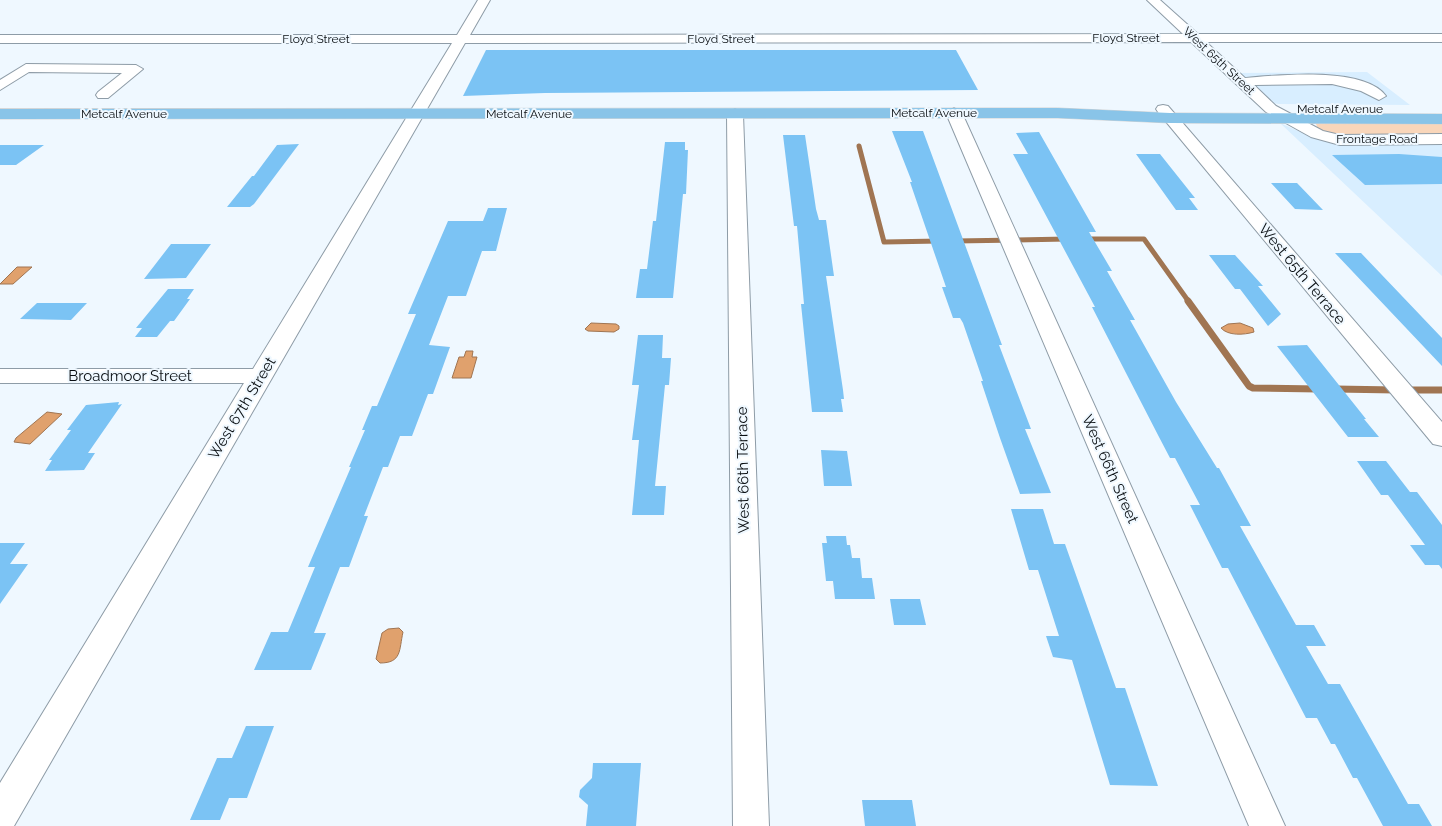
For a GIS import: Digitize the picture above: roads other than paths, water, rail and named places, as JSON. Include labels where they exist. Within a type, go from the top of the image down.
[{"type":"main road","name":"Metcalf Avenue","points":[[1167,114],[1271,109],[1442,109]]},
{"type":"main road","name":"Metcalf Avenue","points":[[0,114],[954,113],[1167,114],[1288,118],[1442,118]]},
{"type":"street","name":"West 67th Street","points":[[0,816],[484,0]]},
{"type":"street","name":"West 65th Street","points":[[1153,0],[1271,109],[1288,118]]},
{"type":"street","name":"Floyd Street","points":[[0,39],[1442,38]]},
{"type":"street","points":[[48,68],[89,39]]},
{"type":"street","points":[[0,86],[26,68],[136,68],[103,95]]},
{"type":"street","points":[[1242,82],[1345,81],[1366,86],[1379,96]]},
{"type":"street","name":"West 66th Street","points":[[954,113],[1267,826]]},
{"type":"street","name":"West 66th Terrace","points":[[735,114],[751,826]]},
{"type":"street","name":"West 65th Terrace","points":[[1167,114],[1442,438]]},
{"type":"street","name":"Frontage Road","points":[[1288,118],[1317,134],[1340,140],[1442,139]]},
{"type":"street","name":"Broadmoor Street","points":[[0,376],[261,376]]},
{"type":"waterway","points":[[859,146],[884,242],[940,241]]},
{"type":"waterway","points":[[956,241],[1067,239]]},
{"type":"waterway","points":[[1086,239],[1144,239],[1189,302]]},
{"type":"waterway","points":[[1188,301],[1249,386],[1253,388],[1319,389]]},
{"type":"waterway","points":[[1335,389],[1396,390]]},
{"type":"waterway","points":[[1407,390],[1442,390]]}]
